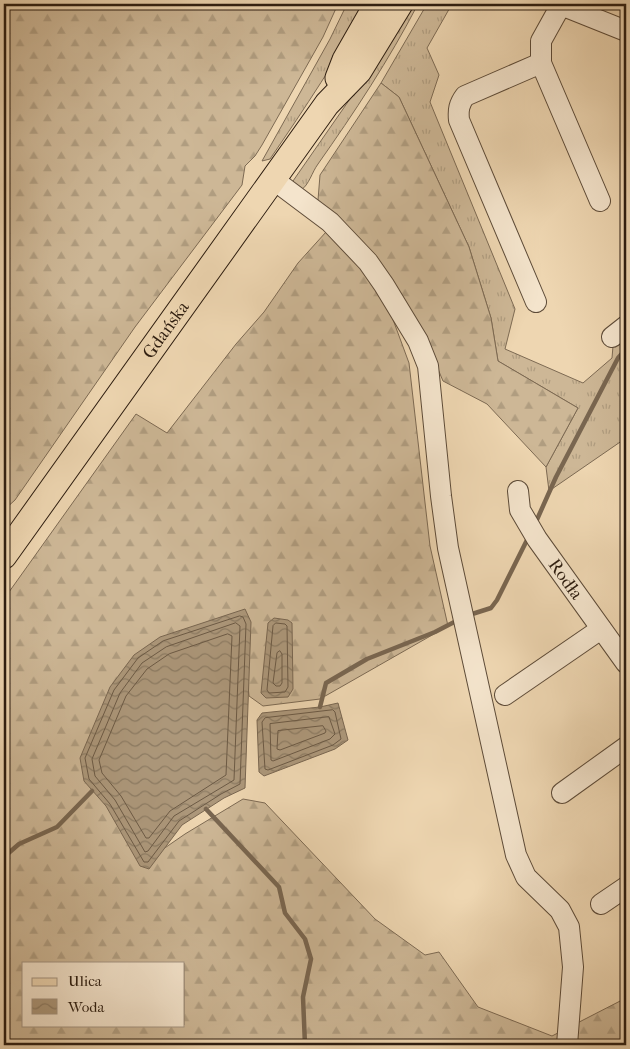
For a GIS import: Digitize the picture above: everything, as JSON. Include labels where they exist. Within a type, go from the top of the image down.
[{"type":"main road","name":"Gdańska","points":[[327,104],[345,60],[377,4]]},
{"type":"main road","name":"Gdańska","points":[[4,556],[327,104],[359,71],[400,4]]},
{"type":"street","points":[[600,201],[541,63],[541,41],[562,4],[626,32]]},
{"type":"street","points":[[536,302],[458,114],[461,101],[465,96],[541,63]]},
{"type":"street","points":[[274,180],[330,222],[368,262],[418,341],[428,366],[440,496],[448,548],[516,855],[526,877],[560,910],[569,927],[573,967],[566,1045]]},
{"type":"street","name":"Rodła","points":[[518,491],[520,510],[537,539],[626,663]]},
{"type":"street","points":[[505,695],[601,630]]},
{"type":"street","points":[[562,792],[626,747]]},
{"type":"street","points":[[601,904],[626,887]]},
{"type":"green space","points":[[4,4],[338,4],[323,37],[262,145],[245,166],[242,185],[135,327],[15,500],[4,510]]},
{"type":"green space","points":[[347,4],[368,4],[333,63],[283,140],[270,159],[262,161],[330,39]]},
{"type":"green space","points":[[410,4],[418,4],[383,66],[301,190],[293,181],[368,73]]},
{"type":"green space","points":[[427,4],[452,4],[427,48],[439,75],[430,102],[515,309],[505,349],[583,383],[612,358],[613,346],[626,335],[626,438],[549,491],[546,467],[578,408],[498,361],[491,318],[469,247],[399,97],[381,83]]},
{"type":"green space","points":[[381,83],[399,97],[469,247],[491,318],[498,361],[578,408],[546,467],[487,404],[443,381],[427,343],[372,258],[318,200],[320,175]]},
{"type":"green space","points":[[333,230],[381,287],[409,363],[430,546],[448,626],[320,699],[263,706],[249,696],[242,618],[156,854],[243,799],[265,803],[375,919],[425,955],[439,952],[478,1007],[552,1036],[626,998],[626,1045],[4,1045],[4,599],[136,414],[167,433],[236,344],[264,312],[298,263],[326,232]]},
{"type":"water","points":[[245,609],[251,622],[245,788],[224,798],[182,825],[149,869],[140,866],[106,806],[84,781],[80,758],[110,687],[134,655],[160,637]]},
{"type":"water","points":[[274,618],[288,620],[292,623],[293,689],[288,697],[266,698],[261,693],[268,623]]},
{"type":"water","points":[[338,703],[348,740],[335,749],[264,776],[259,772],[257,720],[262,713],[320,707]]},
{"type":"waterway","points":[[535,524],[556,477],[618,358],[626,349]]},
{"type":"waterway","points":[[469,615],[491,608],[497,600],[528,538]]},
{"type":"waterway","points":[[320,707],[326,683],[367,659],[435,632],[460,619]]},
{"type":"waterway","points":[[4,857],[19,844],[57,827],[92,791]]},
{"type":"waterway","points":[[206,809],[279,887],[285,913],[305,939],[311,959],[303,997],[305,1045]]}]
